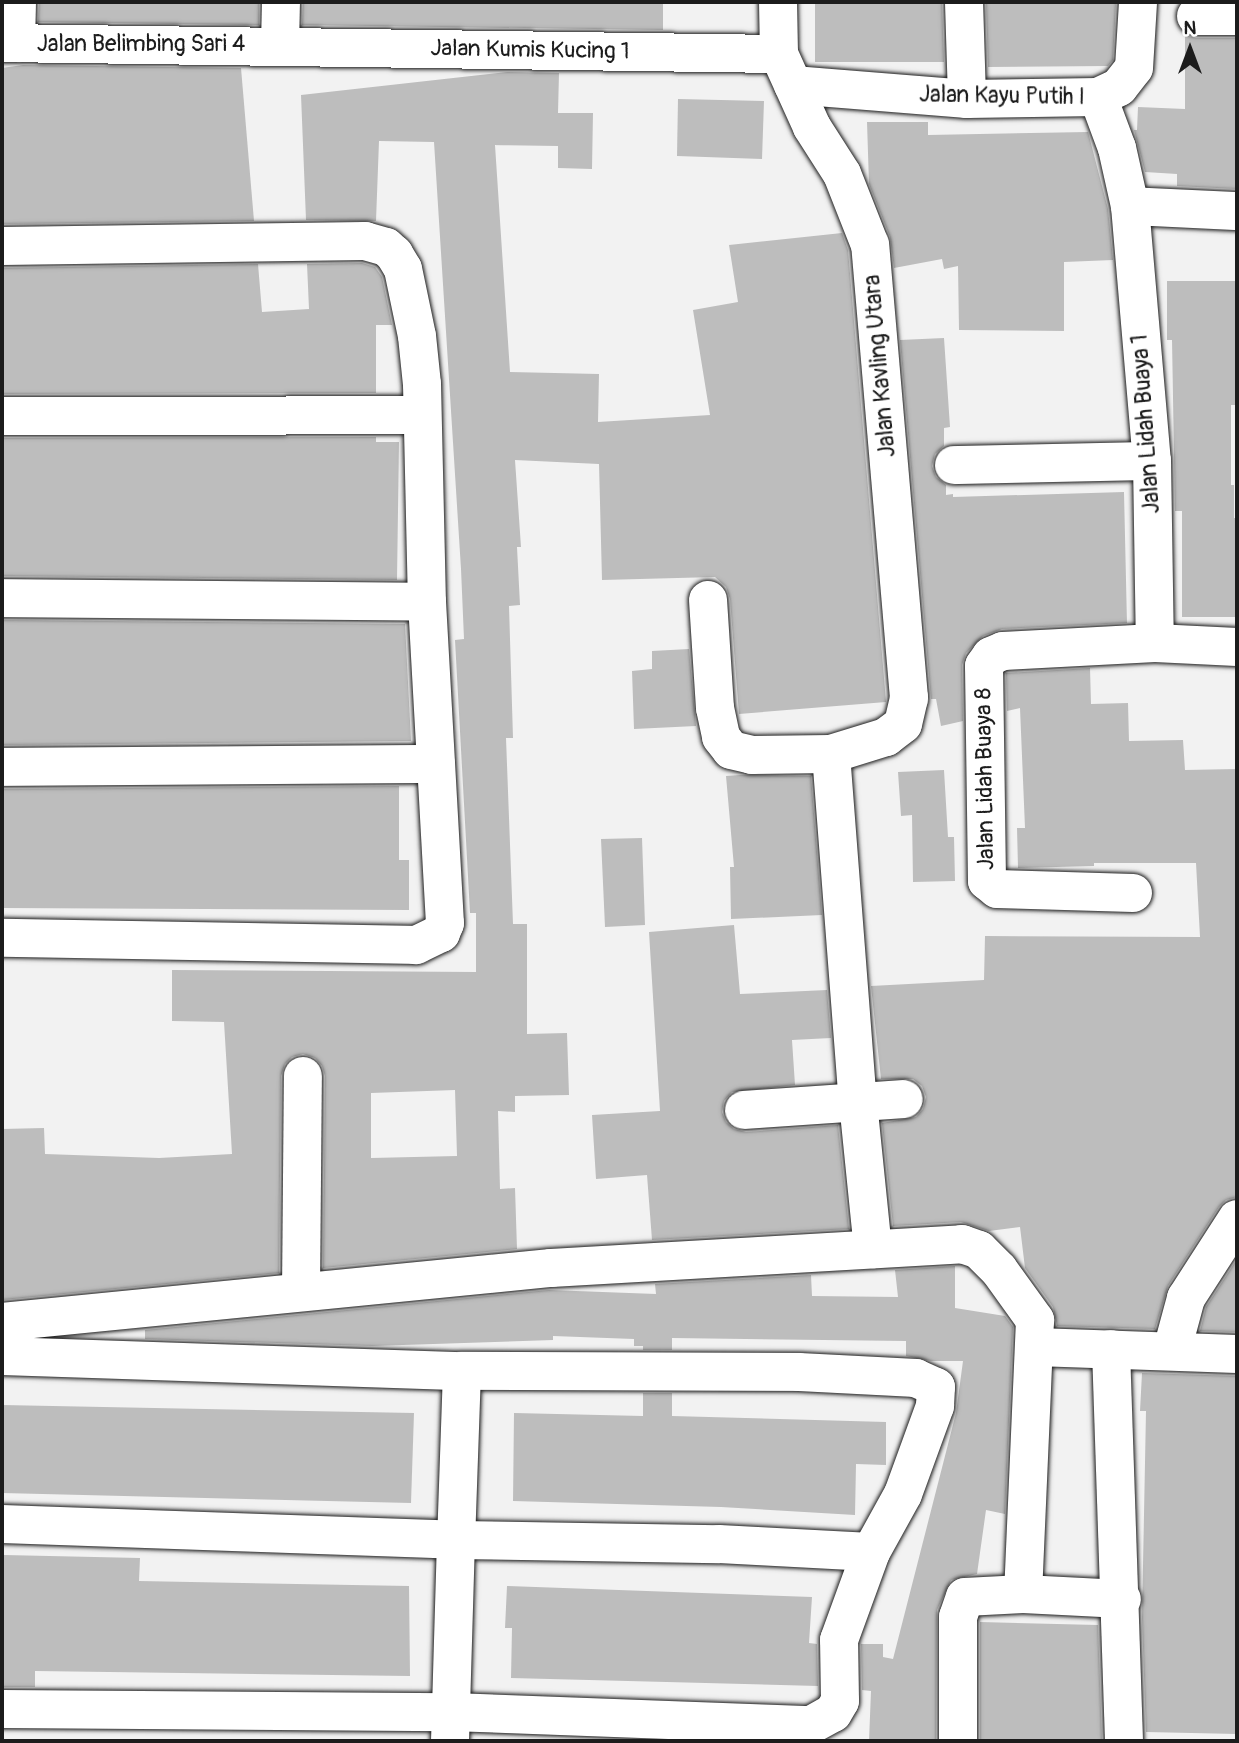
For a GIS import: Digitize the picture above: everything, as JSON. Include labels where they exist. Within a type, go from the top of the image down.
[{"type":"street","points":[[9,43],[17,2]]},
{"type":"street","points":[[280,45],[281,2]]},
{"type":"street","points":[[778,2],[786,70]]},
{"type":"street","points":[[964,2],[967,99]]},
{"type":"street","name":"Jalan Kayu Putih I","points":[[786,70],[967,99],[1098,97],[1119,87],[1134,68],[1138,2]]},
{"type":"street","points":[[1196,16],[1237,16]]},
{"type":"street","name":"Jalan Belimbing Sari 4","points":[[9,43],[280,45]]},
{"type":"street","name":"Jalan Kumis Kucing 1","points":[[280,45],[786,70]]},
{"type":"street","name":"Jalan Kavling Utara","points":[[786,70],[812,127],[842,174],[870,245],[909,698],[903,724],[886,737],[831,754]]},
{"type":"street","name":"Jalan Lidah Buaya 1","points":[[1098,97],[1117,148],[1130,206],[1152,461],[1155,643]]},
{"type":"street","points":[[1130,206],[1237,211]]},
{"type":"street","points":[[2,246],[365,241],[386,247],[403,268],[418,336],[427,602],[446,923],[440,933],[416,945],[2,938]]},
{"type":"street","points":[[2,416],[421,415]]},
{"type":"street","points":[[954,465],[1152,461]]},
{"type":"street","points":[[2,598],[427,602]]},
{"type":"street","points":[[708,600],[715,708],[721,737],[731,750],[752,755],[831,754],[858,1102],[873,1248]]},
{"type":"street","points":[[1155,643],[1237,647]]},
{"type":"street","name":"Jalan Lidah Buaya 8","points":[[1133,893],[997,889],[987,881],[982,680],[984,666],[991,656],[1003,651],[1155,643]]},
{"type":"street","points":[[2,767],[436,764]]},
{"type":"street","points":[[301,1292],[303,1076]]},
{"type":"street","points":[[744,1110],[904,1099]]},
{"type":"street","points":[[1172,1350],[1186,1298],[1237,1219]]},
{"type":"street","points":[[2,1322],[551,1268],[962,1244],[979,1250],[1024,1301],[1035,1320],[1036,1347],[1023,1594]]},
{"type":"street","points":[[1036,1347],[1237,1354]]},
{"type":"street","points":[[1111,1349],[1122,1599],[1124,1741]]},
{"type":"street","points":[[2,1356],[462,1371],[799,1373],[916,1378],[936,1387],[935,1406],[902,1494],[871,1552],[839,1640],[840,1701],[833,1713],[811,1726],[451,1727],[2,1709]]},
{"type":"street","points":[[451,1727],[462,1371]]},
{"type":"street","points":[[2,1524],[456,1540],[719,1544],[871,1552]]},
{"type":"street","points":[[958,1741],[958,1617],[965,1597],[1023,1594],[1122,1599]]},
{"type":"building","points":[[39,2],[259,2],[259,25],[38,22]]},
{"type":"building","points":[[303,2],[663,2],[663,30],[302,25]]},
{"type":"building","points":[[815,2],[942,2],[944,62],[815,62]]},
{"type":"building","points":[[986,2],[1116,2],[1113,60],[1108,66],[988,67]]},
{"type":"building","points":[[1185,35],[1196,38],[1237,38],[1237,189],[1177,186],[1177,174],[1145,172],[1134,130],[1137,130],[1138,107],[1185,109]]},
{"type":"building","points":[[23,65],[241,68],[254,221],[2,224],[2,68]]},
{"type":"building","points":[[507,72],[559,73],[558,113],[593,113],[592,169],[558,168],[558,146],[495,145],[510,372],[599,374],[598,422],[710,415],[693,310],[738,302],[729,245],[842,233],[848,250],[886,702],[739,714],[730,599],[726,587],[715,577],[602,580],[599,464],[515,460],[521,547],[517,547],[520,605],[509,606],[513,738],[506,738],[513,924],[527,924],[527,1034],[567,1033],[569,1095],[515,1096],[515,1112],[498,1111],[500,1189],[515,1188],[517,1249],[323,1268],[325,1076],[322,1066],[315,1058],[303,1054],[292,1057],[285,1064],[281,1076],[279,1273],[2,1300],[2,1129],[44,1128],[45,1154],[159,1158],[232,1154],[224,1022],[172,1021],[172,970],[476,972],[476,913],[470,913],[455,640],[464,639],[461,569],[434,142],[379,141],[376,221],[306,220],[301,95]],"holes":[[[455,1090],[457,1156],[371,1158],[371,1093]]]},
{"type":"building","points":[[678,99],[764,101],[762,159],[677,156]]},
{"type":"building","points":[[867,122],[928,122],[928,135],[1088,132],[1108,209],[1113,260],[1064,262],[1064,331],[959,330],[958,266],[944,269],[942,259],[894,268],[890,237],[869,184]]},
{"type":"building","points":[[362,263],[375,267],[382,277],[392,325],[376,325],[376,393],[2,394],[2,268],[258,264],[262,312],[309,309],[307,264]]},
{"type":"building","points":[[1167,281],[1237,281],[1237,405],[1231,405],[1231,485],[1234,485],[1234,518],[1237,518],[1237,617],[1182,617],[1182,511],[1175,511],[1172,340],[1167,340]]},
{"type":"building","points":[[944,338],[950,427],[944,428],[944,446],[935,454],[932,466],[936,477],[946,485],[946,495],[953,494],[953,497],[1124,492],[1127,623],[1002,629],[983,636],[966,653],[962,665],[963,721],[941,726],[936,699],[931,699],[900,340]]},
{"type":"building","points":[[376,437],[376,442],[399,442],[397,580],[2,576],[2,438]]},
{"type":"building","points":[[2,620],[405,624],[411,741],[2,745]]},
{"type":"building","points":[[689,649],[696,726],[634,729],[632,671],[652,669],[652,651]]},
{"type":"building","points":[[1090,668],[1091,704],[1128,703],[1129,741],[1183,740],[1185,770],[1237,769],[1237,1197],[1226,1200],[1219,1207],[1168,1286],[1155,1329],[1057,1326],[1053,1307],[1025,1268],[1020,1227],[989,1231],[961,1222],[893,1226],[882,1123],[916,1117],[923,1109],[926,1097],[922,1086],[913,1079],[881,1079],[871,986],[984,980],[985,936],[1200,937],[1196,863],[1094,863],[1094,866],[1018,868],[1017,828],[1025,828],[1020,708],[1007,711],[1006,673]]},
{"type":"building","points":[[944,770],[948,837],[954,837],[955,881],[913,882],[912,815],[901,816],[898,772]]},
{"type":"building","points":[[726,776],[811,776],[822,915],[731,919],[730,867],[734,867]]},
{"type":"building","points":[[399,786],[399,860],[409,860],[409,910],[2,908],[2,789]]},
{"type":"building","points":[[642,838],[645,925],[605,927],[601,839]]},
{"type":"building","points":[[734,925],[740,994],[827,990],[831,1038],[792,1040],[795,1085],[732,1092],[724,1101],[722,1112],[726,1122],[734,1129],[746,1132],[838,1125],[849,1229],[652,1240],[647,1175],[596,1179],[592,1115],[660,1111],[649,932]]},
{"type":"building","points":[[1237,1259],[1237,1332],[1200,1331],[1206,1307]]},
{"type":"building","points":[[955,1266],[955,1308],[1005,1316],[1013,1327],[1005,1514],[986,1510],[977,1574],[951,1580],[937,1610],[936,1741],[869,1741],[871,1691],[862,1690],[861,1644],[883,1644],[883,1657],[893,1659],[956,1413],[963,1361],[931,1361],[906,1356],[906,1341],[672,1338],[672,1350],[643,1350],[643,1346],[634,1346],[634,1339],[553,1336],[553,1340],[372,1346],[145,1339],[145,1330],[549,1290],[656,1294],[655,1284],[811,1275],[812,1296],[898,1297],[895,1270]]},
{"type":"building","points":[[1142,1373],[1237,1376],[1237,1734],[1146,1732],[1142,1618],[1146,1411],[1140,1411]]},
{"type":"building","points":[[643,1393],[672,1393],[672,1416],[886,1422],[886,1465],[856,1464],[855,1515],[721,1507],[513,1501],[514,1413],[643,1416]]},
{"type":"building","points":[[2,1405],[414,1413],[411,1503],[2,1493]]},
{"type":"building","points":[[4,1555],[140,1558],[139,1581],[409,1586],[410,1676],[35,1671],[35,1687],[2,1687]]},
{"type":"building","points":[[507,1586],[812,1597],[809,1643],[817,1644],[818,1686],[511,1678],[512,1628],[505,1628]]},
{"type":"building","points":[[980,1622],[1098,1625],[1102,1741],[980,1741]]}]
